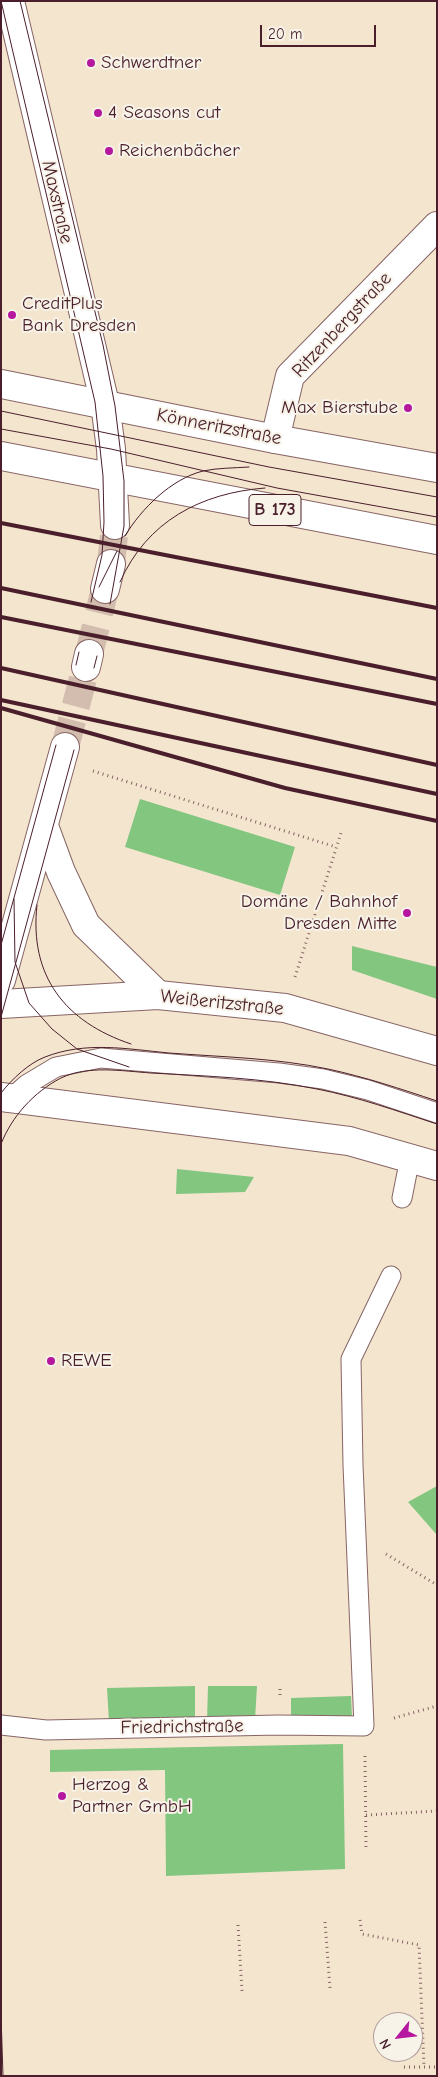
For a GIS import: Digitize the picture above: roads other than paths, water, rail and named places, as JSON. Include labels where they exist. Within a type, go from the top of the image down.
[{"type":"main road","name":"Maxstraße","points":[[10,1],[105,404]]},
{"type":"main road","name":"Ritzenbergstraße","points":[[275,439],[290,376],[437,226]]},
{"type":"main road","name":"Könneritzstraße","points":[[1,384],[275,439],[437,468]]},
{"type":"main road","points":[[105,404],[113,478],[115,524]]},
{"type":"main road","name":"B 173","points":[[1,456],[437,540]]},
{"type":"main road","points":[[1,980],[63,754]]},
{"type":"main road","points":[[44,826],[60,872],[86,925],[158,995]]},
{"type":"main road","name":"Weißeritzstraße","points":[[1,1004],[158,995],[285,1008],[437,1051]]},
{"type":"main road","points":[[4,1102],[348,1141],[437,1166]]},
{"type":"lane","points":[[4,1102],[26,1085],[56,1067],[101,1058],[279,1072],[368,1090],[437,1113]]},
{"type":"lane","points":[[402,1198],[410,1158]]},
{"type":"lane","name":"Friedrichstraße","points":[[1,1725],[46,1730],[278,1725],[364,1726],[353,1465],[351,1359],[391,1276]]},
{"type":"tunnel","points":[[111,564],[115,525]]},
{"type":"tunnel","points":[[89,654],[105,589]]},
{"type":"tunnel","points":[[65,747],[86,667]]},
{"type":"tram line","points":[[1,1],[95,402],[103,476],[104,522],[102,555],[91,602]]},
{"type":"tram line","points":[[20,1],[103,345],[115,406],[124,481],[124,526],[110,604]]},
{"type":"tram line","points":[[1,411],[269,467],[437,497]]},
{"type":"tram line","points":[[1,429],[111,449],[277,488],[437,517]]},
{"type":"tram line","points":[[125,536],[148,506],[168,488],[180,481],[203,471],[249,467]]},
{"type":"tram line","points":[[120,582],[131,561],[145,542],[179,514],[219,496],[265,488]]},
{"type":"tram line","points":[[99,587],[117,551]]},
{"type":"tram line","points":[[76,665],[79,652]]},
{"type":"tram line","points":[[94,668],[97,656]]},
{"type":"tram line","points":[[1,945],[56,745]]},
{"type":"tram line","points":[[1,1017],[74,750]]},
{"type":"tram line","points":[[14,899],[15,962],[29,1003],[52,1029],[77,1049],[129,1067]]},
{"type":"tram line","points":[[37,905],[36,930],[39,954],[46,974],[56,993],[70,1009],[87,1023],[108,1035],[131,1044]]},
{"type":"tram line","points":[[1,1093],[21,1072],[45,1057],[76,1049],[122,1048],[249,1058],[308,1065],[369,1079],[437,1101]]},
{"type":"tram line","points":[[1,1144],[11,1124],[25,1106],[42,1090],[71,1074],[94,1070],[234,1078],[297,1085],[347,1096],[437,1124]]},
{"type":"tram line","points":[[1,2015],[3,2076]]},
{"type":"railway","points":[[1,523],[437,608]]},
{"type":"railway","points":[[1,588],[437,679]]},
{"type":"railway","points":[[1,617],[437,704]]},
{"type":"railway","points":[[1,668],[437,765]]},
{"type":"railway","points":[[1,700],[437,794]]},
{"type":"railway","points":[[1,708],[285,788],[437,821]]},
{"type":"place","name":"Schwerdtner","points":[[91,63]]},
{"type":"place","name":"4 Seasons cut","points":[[98,113]]},
{"type":"place","name":"Reichenbächer","points":[[109,151]]},
{"type":"place","name":"CreditPlus Bank Dresden","points":[[12,315]]},
{"type":"place","name":"Max Bierstube","points":[[408,408]]},
{"type":"place","name":"Domäne / Bahnhof Dresden Mitte","points":[[407,913]]},
{"type":"place","name":"REWE","points":[[51,1361]]},
{"type":"place","name":"Herzog & Partner GmbH","points":[[62,1796]]}]
